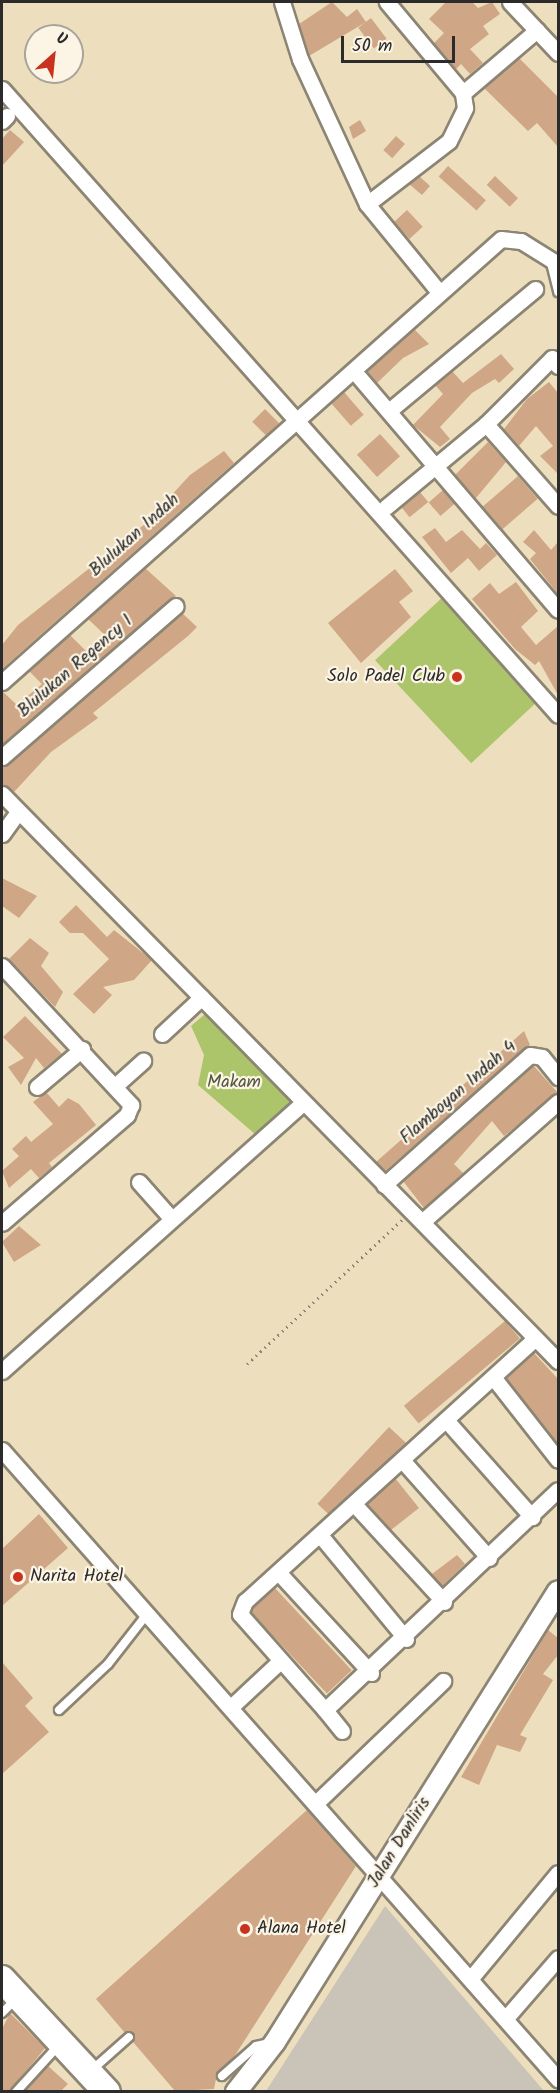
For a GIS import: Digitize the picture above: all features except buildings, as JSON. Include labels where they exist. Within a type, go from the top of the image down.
[{"type":"highway","points":[[7,1996],[62,2043],[107,2091]]},
{"type":"street","points":[[282,2],[304,69],[367,204],[440,292]]},
{"type":"street","points":[[367,204],[454,136],[464,115],[463,93],[387,2]]},
{"type":"street","points":[[510,2],[558,53]]},
{"type":"street","points":[[463,93],[537,30]]},
{"type":"street","points":[[2,89],[558,715]]},
{"type":"street","name":"Blulukan Indah","points":[[2,682],[295,419],[505,238],[520,241],[554,264]]},
{"type":"street","points":[[390,410],[535,289]]},
{"type":"street","points":[[386,507],[486,424],[556,359]]},
{"type":"street","points":[[359,377],[390,410],[558,610]]},
{"type":"street","points":[[486,424],[558,506]]},
{"type":"street","name":"Blulukan Regency 1","points":[[2,758],[176,606]]},
{"type":"street","points":[[2,794],[558,1361]]},
{"type":"street","points":[[2,834],[18,812]]},
{"type":"street","points":[[2,966],[130,1103],[128,1115],[2,1223]]},
{"type":"street","points":[[162,1034],[202,997]]},
{"type":"street","points":[[37,1088],[82,1049]]},
{"type":"street","name":"Flamboyan Indah 4","points":[[384,1185],[530,1055],[542,1057],[558,1077]]},
{"type":"street","points":[[115,1086],[143,1061]]},
{"type":"street","points":[[417,1215],[558,1102]]},
{"type":"street","points":[[2,1371],[171,1218],[303,1103]]},
{"type":"street","points":[[139,1182],[171,1218]]},
{"type":"street","points":[[342,1731],[325,1710],[278,1663],[240,1611],[530,1343]]},
{"type":"street","points":[[493,1377],[558,1460]]},
{"type":"street","points":[[446,1420],[532,1517]]},
{"type":"street","points":[[2,1450],[317,1802],[558,2079]]},
{"type":"street","points":[[402,1460],[489,1558]]},
{"type":"street","points":[[325,1710],[371,1673],[558,1490]]},
{"type":"street","points":[[354,1504],[444,1602]]},
{"type":"street","points":[[320,1535],[406,1639]]},
{"type":"street","points":[[279,1573],[371,1673]]},
{"type":"street","name":"Jalan Danliris","points":[[236,2091],[275,2042],[558,1591]]},
{"type":"street","points":[[231,1707],[278,1663]]},
{"type":"street","points":[[317,1802],[443,1681]]},
{"type":"street","points":[[471,1978],[558,1873]]},
{"type":"street","points":[[506,2018],[558,1958]]},
{"type":"lane","points":[[554,264],[558,292]]},
{"type":"lane","points":[[59,1710],[108,1664],[148,1613]]},
{"type":"lane","points":[[89,2072],[129,2037]]},
{"type":"lane","points":[[222,2076],[256,2046],[275,2042]]},
{"type":"lane","points":[[16,2091],[62,2043]]},
{"type":"path","points":[[247,1364],[417,1215]]},
{"type":"shaded area","points":[[385,1906],[544,2091],[266,2091]]},
{"type":"green space","name":"Solo Padel Club","points":[[446,594],[542,697],[471,763],[375,660]]},
{"type":"green space","name":"Makam","points":[[205,1014],[289,1098],[290,1105],[256,1135],[198,1085],[204,1055],[191,1026]]},
{"type":"place","name":"Solo Padel Club","points":[[457,677]]},
{"type":"place","name":"Narita Hotel","points":[[18,1577]]},
{"type":"place","name":"Alana Hotel","points":[[245,1929]]}]
